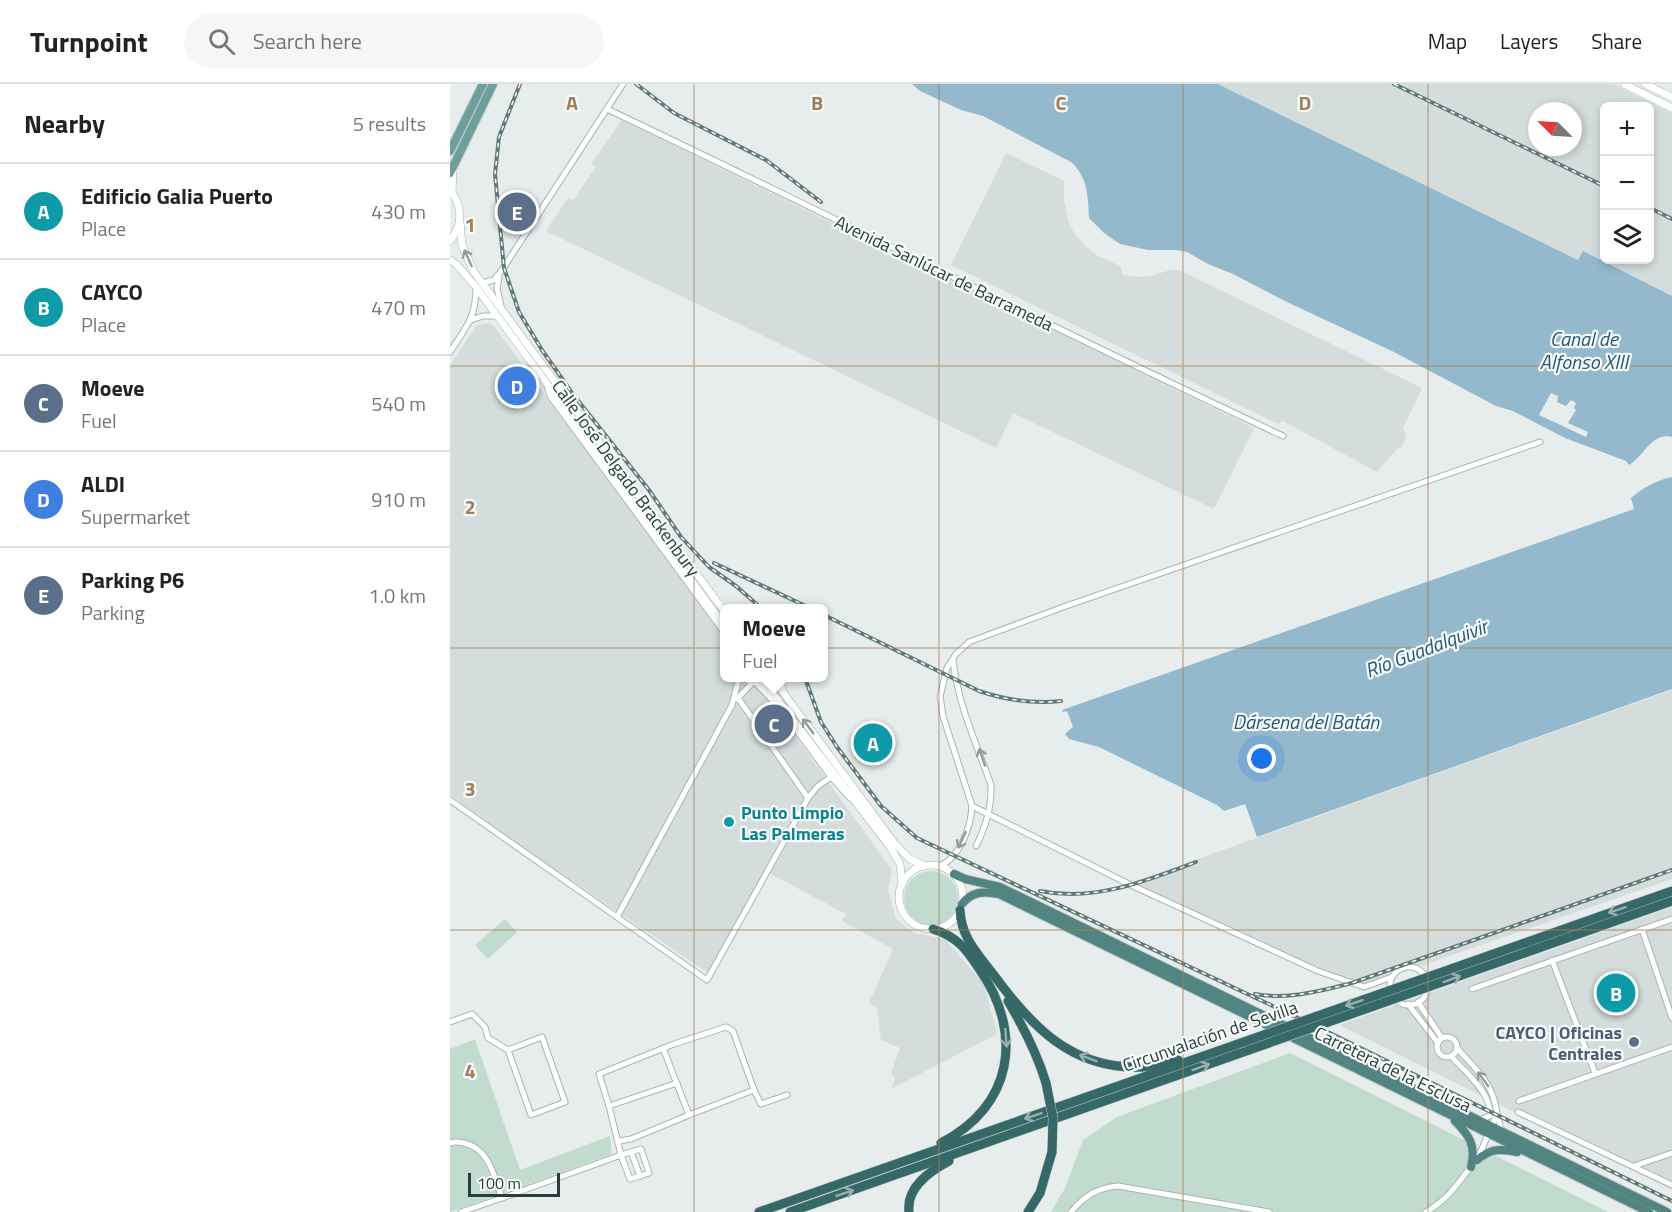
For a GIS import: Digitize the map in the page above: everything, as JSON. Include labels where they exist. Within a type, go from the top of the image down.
[{"type":"highway","name":"Carretera de la Esclusa","points":[[954,874],[965,879],[1000,886],[1484,1127],[1535,1156],[1649,1212]]},
{"type":"highway","name":"Circunvalación de Sevilla","points":[[759,1212],[1672,891]]},
{"type":"highway","name":"Carretera de la Esclusa","points":[[961,907],[973,894],[989,892],[999,894],[1449,1114],[1484,1127]]},
{"type":"highway","name":"Circunvalación de Sevilla","points":[[790,1212],[1672,901]]},
{"type":"highway","points":[[961,907],[961,923],[967,939],[992,980],[1037,1027],[1060,1045],[1084,1057],[1111,1064],[1143,1067],[1207,1055]]},
{"type":"highway","points":[[933,929],[954,938],[966,949],[1006,999],[1025,1028],[1035,1050],[1046,1083],[1053,1118],[1052,1152],[1040,1193],[1028,1212]]},
{"type":"highway","points":[[911,1158],[964,1130],[978,1117],[996,1093],[1007,1051],[1006,1029],[992,980]]},
{"type":"highway","points":[[1449,1114],[1470,1137],[1474,1164]]},
{"type":"highway","points":[[1484,1127],[1503,1133],[1667,1212]]},
{"type":"highway","points":[[909,1212],[912,1192],[923,1178],[938,1167],[986,1143]]},
{"type":"highway","points":[[1474,1164],[1484,1154],[1497,1149],[1535,1156]]},
{"type":"main road","points":[[452,169],[483,84]]},
{"type":"main road","points":[[450,151],[493,84]]},
{"type":"main road","points":[[1624,84],[1672,108]]},
{"type":"main road","points":[[1645,84],[1672,97]]},
{"type":"main road","name":"Calle José Delgado Brackenbury","points":[[452,169],[451,191],[459,206],[462,245],[479,285]]},
{"type":"main road","points":[[450,241],[460,221]]},
{"type":"main road","name":"Calle José Delgado Brackenbury","points":[[450,260],[479,285],[720,606]]},
{"type":"main road","name":"Calle José Delgado Brackenbury","points":[[500,313],[545,379],[720,620]]},
{"type":"main road","points":[[755,682],[771,691],[868,818],[900,864],[902,885],[899,898],[905,916],[920,927],[933,929],[947,925],[955,918],[961,907],[962,887],[954,874],[940,866],[925,866],[913,871],[902,885]]},
{"type":"main road","points":[[781,682],[782,691],[895,844],[910,859],[925,866]]},
{"type":"street","points":[[450,352],[471,320],[479,285],[496,278],[502,270],[622,84]]},
{"type":"street","name":"Avenida Sanlúcar de Barrameda","points":[[607,109],[1283,436]]},
{"type":"street","points":[[471,320],[500,313],[497,288],[502,270]]},
{"type":"street","points":[[545,379],[550,396],[720,627]]},
{"type":"street","points":[[940,866],[954,856],[970,821],[972,806],[940,707],[945,675],[962,647],[978,638],[1540,442]]},
{"type":"street","points":[[953,660],[956,680],[991,785],[992,800],[989,814],[976,846]]},
{"type":"street","points":[[617,917],[732,705],[740,682]]},
{"type":"street","points":[[732,705],[755,682],[780,708],[831,777],[868,818]]},
{"type":"street","points":[[738,698],[808,798]]},
{"type":"street","points":[[450,800],[707,980],[808,798],[818,786],[831,777]]},
{"type":"street","points":[[972,806],[1133,886],[1318,972],[1364,987],[1392,977],[1400,969],[1406,967],[1417,969],[1426,979],[1426,992],[1418,1002],[1403,1004],[1394,997],[1390,987],[1392,977]]},
{"type":"street","points":[[1472,989],[1672,919]]},
{"type":"street","points":[[1642,929],[1672,1018]]},
{"type":"street","points":[[1552,960],[1595,1073]]},
{"type":"street","points":[[1418,1002],[1440,1040],[1437,1049],[1441,1054],[1451,1056],[1482,1091],[1488,1103],[1490,1116],[1484,1127],[1474,1164],[1459,1185],[1426,1212]]},
{"type":"street","points":[[1408,1005],[1440,1040]]},
{"type":"street","points":[[450,1022],[472,1014],[485,1027],[488,1038],[508,1050],[531,1115],[565,1102],[542,1037],[508,1050]]},
{"type":"street","points":[[631,1139],[641,1149],[649,1173],[630,1179],[621,1155],[599,1074],[663,1048],[726,1027],[733,1031],[761,1104],[787,1095]]},
{"type":"street","points":[[1440,1040],[1452,1038],[1456,1043],[1456,1048],[1486,1081],[1493,1095],[1496,1116],[1503,1133]]},
{"type":"street","points":[[1519,1101],[1672,1047]]},
{"type":"street","points":[[663,1048],[689,1115]]},
{"type":"street","points":[[1451,1056],[1456,1048]]},
{"type":"street","points":[[609,1106],[677,1083]]},
{"type":"street","points":[[619,1141],[631,1139],[754,1090]]},
{"type":"street","points":[[1518,1112],[1672,1185]]},
{"type":"street","points":[[1484,1127],[1496,1116]]},
{"type":"street","points":[[450,1143],[454,1141],[471,1145],[483,1153],[491,1166],[502,1198]]},
{"type":"street","points":[[461,1212],[641,1149]]},
{"type":"street","points":[[631,1152],[640,1176]]},
{"type":"street","points":[[1634,1166],[1672,1153]]},
{"type":"street","points":[[1071,1212],[1083,1199],[1097,1190],[1118,1186],[1269,1212]]},
{"type":"shaded area","points":[[1218,84],[1613,84],[1650,102],[1600,102],[1600,260],[1583,251],[1579,260]]},
{"type":"shaded area","points":[[1654,104],[1672,113],[1672,296],[1609,264],[1654,264]]},
{"type":"shaded area","points":[[622,120],[931,271],[946,282],[948,279],[1254,428],[1214,509],[1013,413],[996,448],[546,231],[568,198],[573,200],[596,167],[591,164]]},
{"type":"shaded area","points":[[1006,153],[1064,181],[1064,201],[1068,220],[1074,233],[1098,256],[1120,266],[1123,275],[1152,276],[1170,270],[1179,270],[1422,388],[1403,428],[1406,437],[1402,447],[1397,449],[1377,472],[1283,421],[1278,424],[951,265]]},
{"type":"shaded area","points":[[489,323],[494,326],[720,633],[720,682],[756,682],[892,870],[888,890],[896,919],[914,933],[945,939],[984,984],[997,1034],[891,1089],[895,1078],[891,1074],[900,1048],[881,1040],[877,1008],[869,1003],[893,949],[842,921],[846,914],[765,871],[708,973],[522,847],[450,795],[450,365],[476,326]]},
{"type":"shaded area","points":[[1672,690],[1672,879],[1366,985],[1321,970],[1138,885],[1136,881]]},
{"type":"shaded area","points":[[1672,907],[1672,1190],[1339,1025]]},
{"type":"green space","points":[[926,871],[936,871],[946,875],[954,883],[958,898],[954,913],[946,921],[936,925],[926,925],[916,921],[908,913],[904,903],[904,893],[908,883],[916,875]]},
{"type":"green space","points":[[505,919],[517,932],[488,959],[475,945]]},
{"type":"green space","points":[[475,1039],[520,1170],[610,1136],[612,1154],[450,1212],[450,1049]]},
{"type":"green space","points":[[1290,1053],[1608,1212],[1051,1212],[1065,1188],[1083,1140],[1117,1117]]},
{"type":"water","name":"Canal de Alfonso XIII","points":[[912,84],[1218,84],[1578,260],[1583,251],[1600,260],[1600,264],[1609,264],[1672,296],[1672,437],[1659,438],[1629,465],[1626,461],[1565,438],[1513,411],[1496,406],[1394,352],[1187,252],[1148,250],[1120,244],[1104,233],[1089,218],[1084,181],[1071,162],[983,116],[961,110],[920,91]]},
{"type":"water","name":"Dársena del Batán","points":[[1672,477],[1672,689],[1257,837],[1245,804],[1224,811],[1217,805],[1099,747],[1069,739],[1065,734],[1073,727],[1067,711],[1062,710],[1634,509],[1631,498],[1650,485]]},
{"type":"pier","points":[[1551,393],[1558,396],[1557,402],[1566,406],[1571,400],[1576,403],[1574,408],[1576,410],[1568,423],[1588,432],[1586,437],[1539,415]]},
{"type":"railway","points":[[520,84],[499,137],[495,174],[504,268],[519,312],[572,393],[649,490],[681,537],[709,567],[756,604]]},
{"type":"railway","points":[[636,84],[674,113],[766,160],[821,202]]},
{"type":"railway","points":[[1394,84],[1600,184]]},
{"type":"railway","points":[[1654,210],[1672,219]]},
{"type":"railway","points":[[714,563],[801,604]]},
{"type":"railway","points":[[828,617],[979,691],[1020,701],[1061,701]]},
{"type":"railway","points":[[806,682],[821,722],[837,747],[881,806],[917,838],[1330,1033],[1672,1201]]},
{"type":"railway","points":[[1040,891],[1060,894],[1100,892],[1120,888],[1196,862]]},
{"type":"railway","points":[[1255,994],[1292,995],[1352,983],[1672,870]]},
{"type":"place","name":"Parking P6","points":[[517,212]]},
{"type":"place","name":"ALDI","points":[[517,386]]},
{"type":"place","name":"Moeve","points":[[774,724]]},
{"type":"place","name":"Edificio Galia Puerto","points":[[873,743]]},
{"type":"place","name":"Punto Limpio Las Palmeras","points":[[729,822]]},
{"type":"place","name":"CAYCO","points":[[1616,993]]},
{"type":"place","name":"CAYCO | Oficinas Centrales","points":[[1634,1042]]},
{"type":"water label","name":"Río Guadalquivir","points":[[1426,648]]}]
